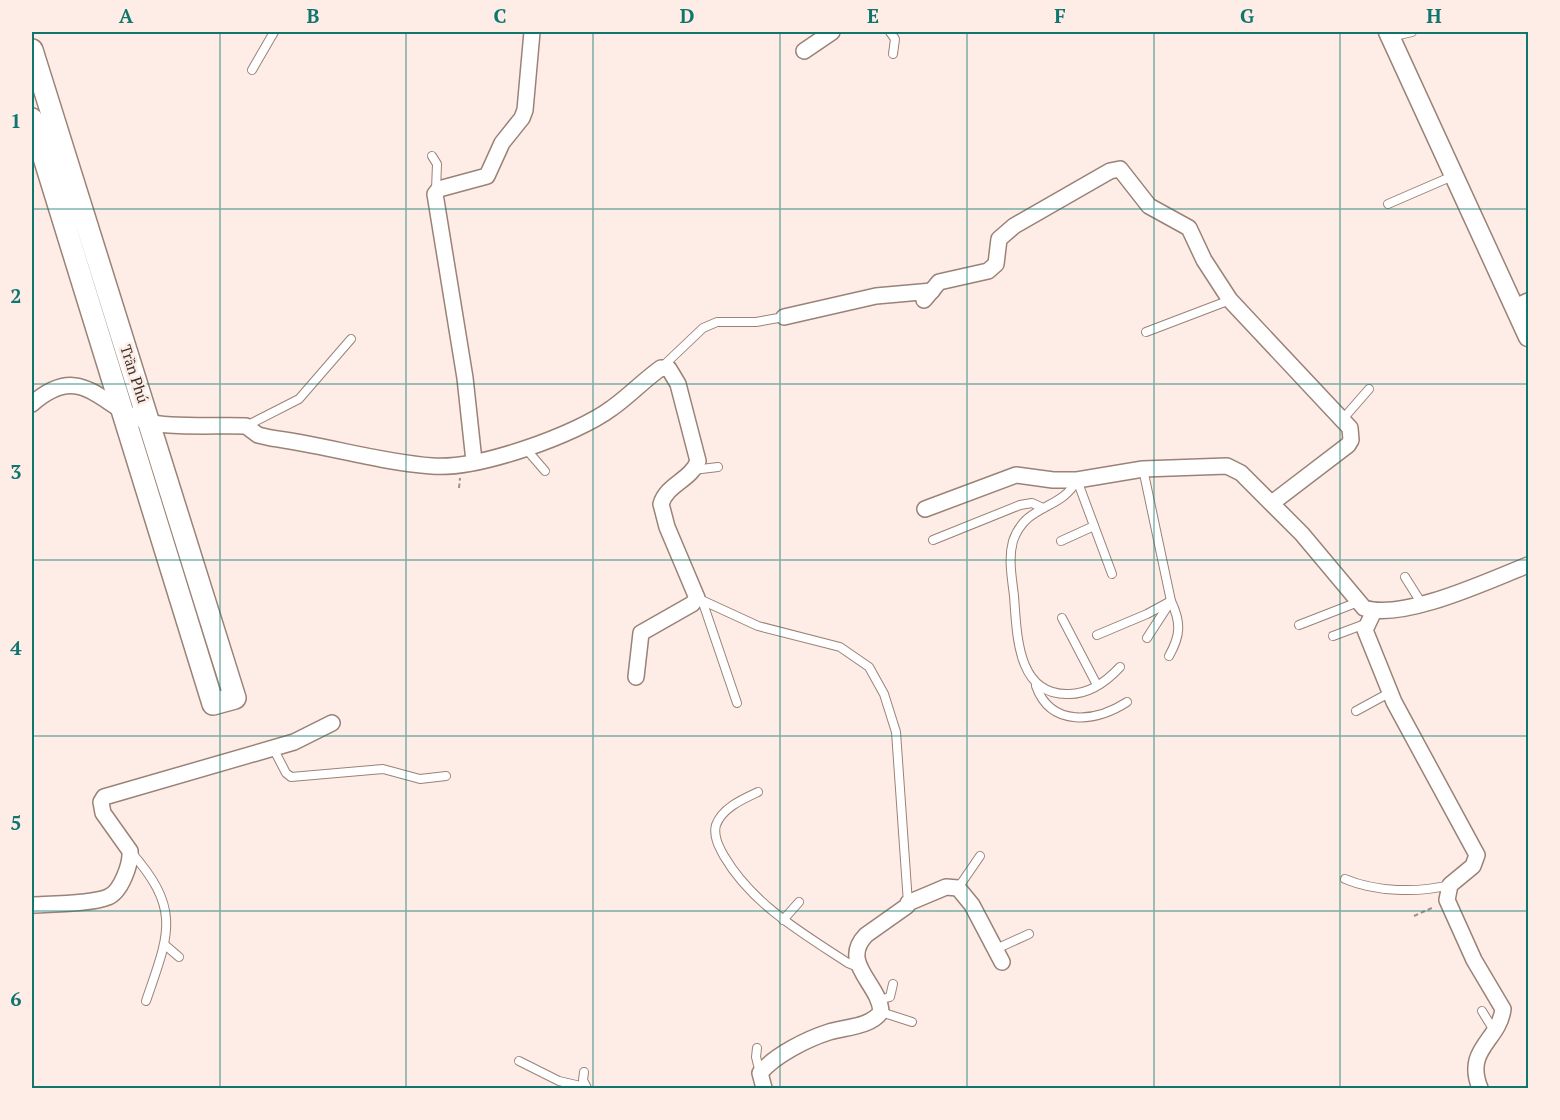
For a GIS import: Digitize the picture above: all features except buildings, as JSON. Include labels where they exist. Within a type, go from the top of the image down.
[{"type":"main road","name":"Trần Phú","points":[[32,50],[236,698],[213,704],[125,413],[32,119]]},
{"type":"street","points":[[474,461],[465,378],[436,192],[479,180],[490,173],[502,143],[525,110],[532,32]]},
{"type":"street","points":[[804,51],[832,32]]},
{"type":"street","points":[[1389,34],[1522,304],[1528,337]]},
{"type":"street","points":[[784,317],[876,296],[928,296],[939,282],[988,271],[996,264],[996,246],[1005,233],[1110,171],[1119,169],[1149,207],[1189,228],[1230,300],[1342,420],[1352,434],[1348,445],[1272,503]]},
{"type":"street","points":[[32,404],[54,388],[71,386],[99,393],[125,413],[149,422],[246,426],[258,435],[271,438],[390,460],[434,466],[461,466],[526,449],[611,409],[661,368],[669,369],[678,384],[684,414],[698,456],[693,470],[669,489],[661,504],[667,527],[700,601],[641,633],[636,677]]},
{"type":"street","points":[[925,509],[1016,475],[1053,480],[1077,480],[1143,469],[1227,466],[1241,473],[1312,544],[1370,618],[1366,636],[1389,693],[1477,855],[1473,866],[1450,885],[1447,900],[1474,960],[1503,1009],[1481,1048],[1475,1065],[1480,1089]]},
{"type":"street","points":[[1370,618],[1456,594],[1528,565]]},
{"type":"street","points":[[32,905],[107,898],[117,888],[129,865],[130,851],[103,813],[100,802],[104,797],[273,748],[332,723]]},
{"type":"street","points":[[764,1089],[760,1073],[772,1062],[818,1036],[873,1020],[880,1006],[858,967],[856,955],[861,940],[908,903],[946,887],[958,888],[999,955]]},
{"type":"lane","points":[[252,70],[274,32]]},
{"type":"lane","points":[[890,32],[895,41],[893,54]]},
{"type":"lane","points":[[1389,34],[1412,32]]},
{"type":"lane","points":[[432,156],[437,164],[436,192]]},
{"type":"lane","points":[[1388,204],[1456,174]]},
{"type":"lane","points":[[1146,332],[1230,300]]},
{"type":"lane","points":[[661,368],[703,328],[717,322],[756,322],[784,317]]},
{"type":"lane","points":[[246,426],[299,399],[351,339]]},
{"type":"lane","points":[[1342,420],[1369,389]]},
{"type":"lane","points":[[526,449],[545,471]]},
{"type":"lane","points":[[693,470],[718,467]]},
{"type":"lane","points":[[1143,469],[1171,601],[1180,628],[1178,641],[1169,656]]},
{"type":"lane","points":[[1077,480],[1067,494],[1028,516],[1019,527],[1011,557],[1021,653],[1047,706],[1067,717],[1089,719],[1112,712],[1126,702]]},
{"type":"lane","points":[[1077,480],[1112,574]]},
{"type":"lane","points":[[933,540],[1020,505],[1032,504],[1043,508]]},
{"type":"lane","points":[[1061,541],[1094,526]]},
{"type":"lane","points":[[1405,577],[1422,604]]},
{"type":"lane","points":[[700,601],[737,703]]},
{"type":"lane","points":[[700,601],[758,626],[840,647],[870,667],[884,694],[896,732],[908,903]]},
{"type":"lane","points":[[1098,635],[1171,601]]},
{"type":"lane","points":[[1147,638],[1171,601]]},
{"type":"lane","points":[[1299,625],[1358,602]]},
{"type":"lane","points":[[1062,618],[1097,685]]},
{"type":"lane","points":[[1333,636],[1370,618]]},
{"type":"lane","points":[[1035,684],[1050,693],[1079,694],[1097,685],[1120,667]]},
{"type":"lane","points":[[1356,711],[1389,693]]},
{"type":"lane","points":[[273,748],[291,777],[383,769],[420,779],[446,776]]},
{"type":"lane","points":[[758,792],[726,811],[717,823],[715,831],[718,844],[733,872],[750,892],[783,920],[848,963],[858,967]]},
{"type":"lane","points":[[130,851],[149,872],[166,903],[165,945],[146,1000]]},
{"type":"lane","points":[[958,888],[980,856]]},
{"type":"lane","points":[[1346,879],[1367,888],[1402,889],[1450,885]]},
{"type":"lane","points":[[783,920],[799,902]]},
{"type":"lane","points":[[999,955],[1029,934]]},
{"type":"lane","points":[[165,945],[179,957]]},
{"type":"lane","points":[[893,984],[890,997],[880,1006],[912,1022]]},
{"type":"lane","points":[[1482,1011],[1493,1029]]},
{"type":"lane","points":[[757,1048],[756,1057],[760,1073]]},
{"type":"lane","points":[[519,1061],[559,1082],[586,1088],[584,1072]]},
{"type":"path","points":[[1414,916],[1447,900]]}]
